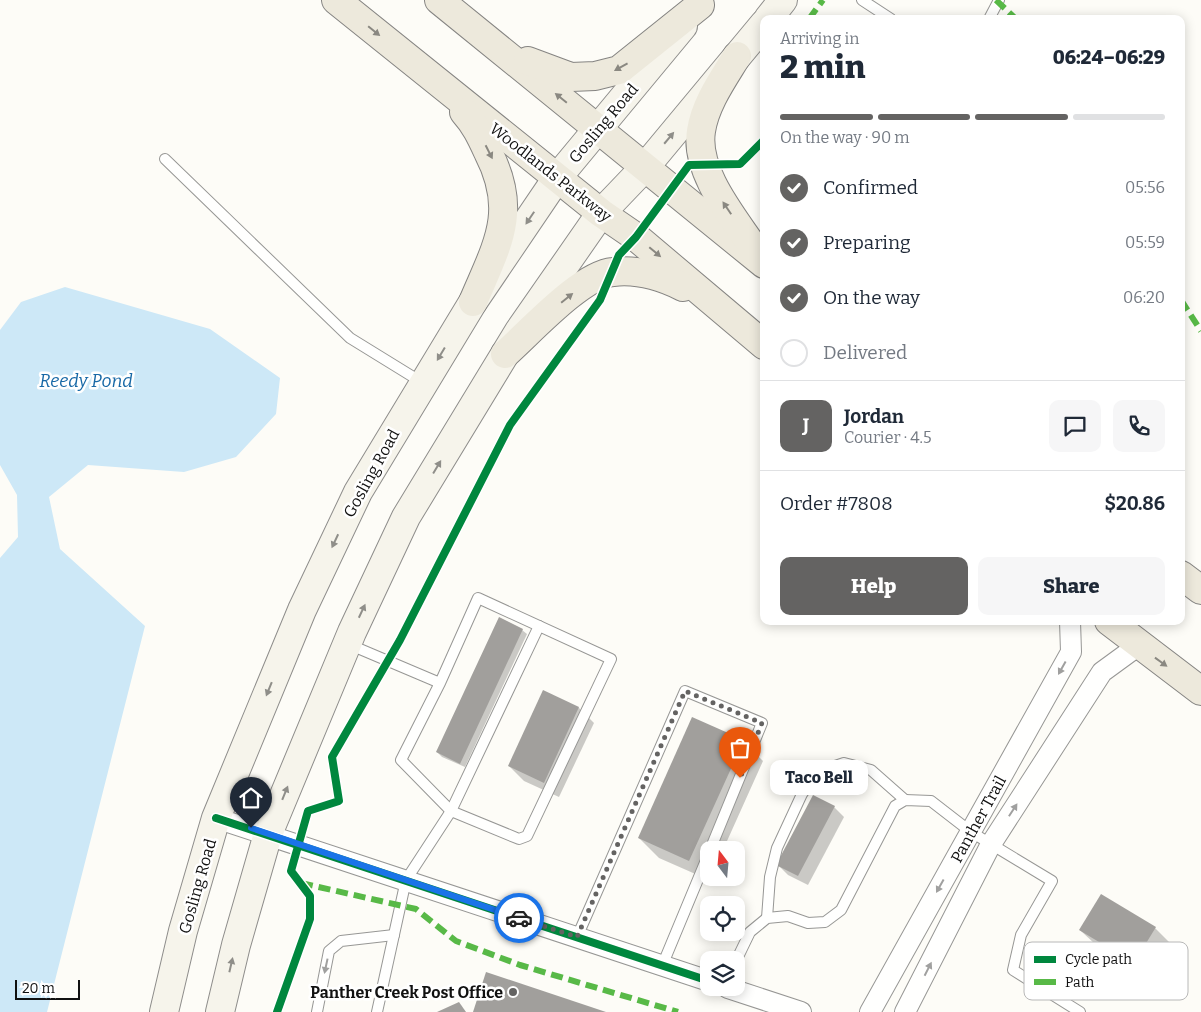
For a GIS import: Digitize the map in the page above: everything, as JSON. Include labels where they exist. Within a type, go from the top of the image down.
[{"type":"main road","name":"Woodlands Parkway","points":[[336,0],[601,213],[636,237],[760,342]]},
{"type":"main road","points":[[439,0],[646,166],[760,261]]},
{"type":"main road","points":[[771,15],[783,0]]},
{"type":"main road","points":[[496,46],[542,68],[571,77],[596,76],[620,70],[702,3]]},
{"type":"main road","name":"Gosling Road","points":[[164,1012],[183,931],[216,818],[302,610],[358,492],[473,302],[557,178],[702,3]]},
{"type":"main road","points":[[220,1012],[236,945],[268,834],[347,644],[406,517],[505,354],[601,213],[646,166],[760,29]]},
{"type":"main road","points":[[737,56],[710,101],[701,132],[702,155],[720,198],[760,258]]},
{"type":"main road","points":[[440,84],[475,124],[498,169],[503,189],[505,209],[501,232],[473,302]]},
{"type":"main road","points":[[505,354],[588,281],[612,272],[648,272],[712,302]]},
{"type":"main road","points":[[1185,578],[1201,590]]},
{"type":"main road","points":[[1114,625],[1201,691]]},
{"type":"street","name":"Panther Trail","points":[[870,1012],[1071,652],[1070,625]]},
{"type":"street","name":"Panther Trail","points":[[905,1012],[991,844],[1102,672],[1139,645]]},
{"type":"street","points":[[216,818],[700,978]]},
{"type":"street","points":[[745,994],[801,1012]]},
{"type":"lane","points":[[862,0],[884,15]]},
{"type":"lane","points":[[990,15],[999,0]]},
{"type":"lane","points":[[165,159],[350,338],[424,383]]},
{"type":"lane","points":[[478,598],[611,659],[527,836],[519,839],[451,811],[401,760],[440,683],[478,598]]},
{"type":"lane","points":[[377,1012],[406,880],[451,811],[539,626]]},
{"type":"lane","points":[[347,644],[440,683]]},
{"type":"lane","points":[[577,937],[685,691],[762,723],[713,841]]},
{"type":"lane","points":[[768,918],[770,877],[777,848],[802,794],[817,772],[844,763],[871,770],[905,800]]},
{"type":"lane","points":[[741,951],[750,932],[768,918],[788,916],[808,923],[825,922],[841,910],[895,806],[905,800],[931,801],[971,832],[1052,881],[1021,935],[1013,970],[1024,977]]},
{"type":"lane","points":[[662,966],[700,873]]},
{"type":"lane","points":[[317,1012],[329,951],[341,941],[394,935]]},
{"type":"lane","points":[[1061,1000],[1080,1012]]},
{"type":"water","name":"Reedy Pond","points":[[65,287],[210,329],[280,378],[276,414],[236,457],[184,472],[88,465],[49,497],[60,549],[145,626],[47,1012],[0,1012],[0,558],[18,537],[17,495],[0,465],[0,330],[21,302]]},
{"type":"building","points":[[499,617],[523,629],[460,764],[436,752]]},
{"type":"building","points":[[543,690],[579,707],[544,783],[508,766]]},
{"type":"building","points":[[692,717],[744,740],[689,861],[638,838]]},
{"type":"building","points":[[813,795],[835,806],[798,876],[776,865]]},
{"type":"building","points":[[1101,894],[1156,927],[1147,942],[1099,942],[1079,930]]},
{"type":"building","name":"Panther Creek Post Office","points":[[486,972],[606,1012],[473,1012]]},
{"type":"building","name":"Panther Creek Post Office","points":[[459,1002],[466,1012],[437,1012]]},
{"type":"marked path","points":[[812,15],[823,0]]},
{"type":"marked path","points":[[996,0],[1012,15]]},
{"type":"marked path","points":[[1185,306],[1201,331]]},
{"type":"marked path","points":[[301,883],[416,909],[456,941],[520,965],[678,1012]]},
{"type":"cycle path","points":[[277,1012],[310,919],[310,896],[291,871],[308,811],[339,801],[332,757],[400,640],[510,425],[600,300],[619,255],[636,237],[689,165],[740,164],[760,144]]},
{"type":"cycle path","points":[[216,818],[700,978]]},
{"type":"way so far","points":[[519,918],[577,937],[685,691],[762,723],[740,778]]},
{"type":"place","name":"Taco Bell","points":[[740,778]]},
{"type":"place","name":"Panther Creek Post Office","points":[[513,992]]},
{"type":"route","points":[[251,828],[519,918]]}]
